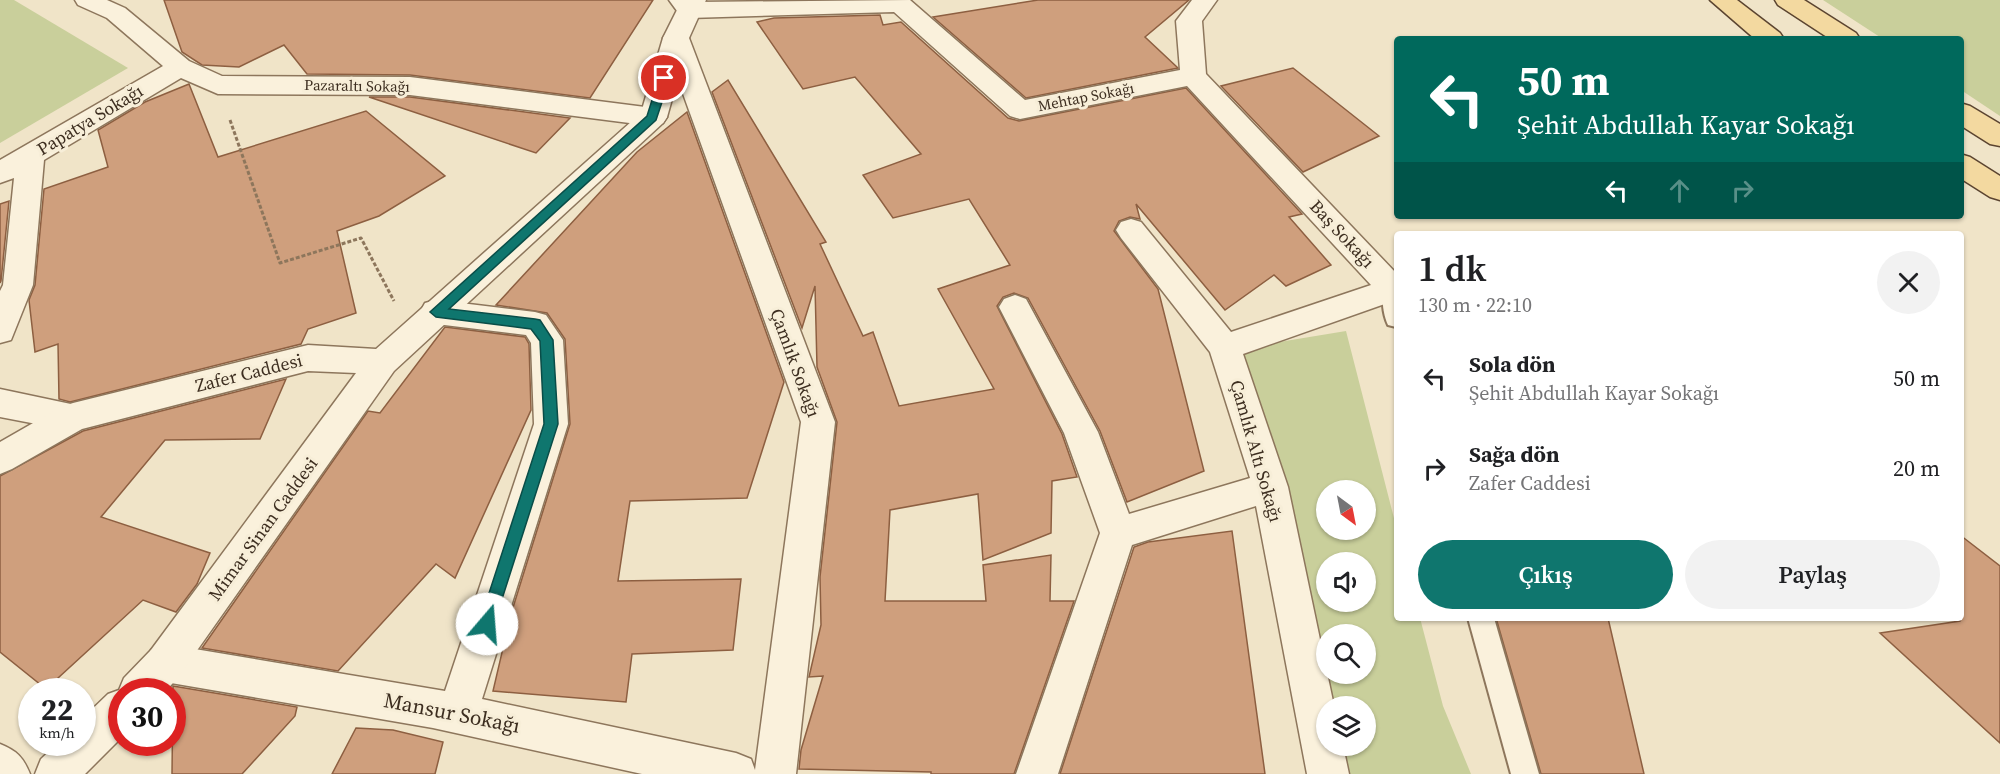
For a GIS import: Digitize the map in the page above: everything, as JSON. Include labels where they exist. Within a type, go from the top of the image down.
[{"type":"main road","points":[[1722,0],[1767,36]]},
{"type":"main road","points":[[1787,0],[1842,36]]},
{"type":"main road","points":[[1964,114],[2000,137]]},
{"type":"main road","points":[[1964,167],[2000,190]]},
{"type":"street","name":"Pazaraltı Sokağı","points":[[87,0],[116,13],[180,67],[218,85],[410,86],[652,117]]},
{"type":"street","points":[[116,13],[140,0]]},
{"type":"street","points":[[1193,76],[1189,21],[1205,0]]},
{"type":"street","name":"Mehtap Sokağı","points":[[685,12],[900,4],[1020,110],[1193,76]]},
{"type":"street","points":[[383,362],[652,117],[685,12]]},
{"type":"street","name":"Çamlık Sokağı","points":[[685,12],[818,422],[775,774]]},
{"type":"street","name":"Papatya Sokağı","points":[[0,173],[180,67]]},
{"type":"street","name":"Baş Sokağı","points":[[1193,76],[1394,303]]},
{"type":"street","points":[[0,331],[18,285],[30,156]]},
{"type":"street","name":"Çamlık Altı Sokağı","points":[[1131,230],[1225,347],[1270,488],[1328,774]]},
{"type":"street","name":"Baş Sokağı","points":[[1225,347],[1394,304]]},
{"type":"street","points":[[1015,307],[1081,432],[1118,533],[1037,774]]},
{"type":"street","points":[[436,312],[535,324],[547,340],[548,352],[551,424],[458,712]]},
{"type":"street","name":"Zafer Caddesi","points":[[0,459],[73,417],[308,358],[383,362]]},
{"type":"street","name":"Mimar Sinan Caddesi","points":[[151,678],[165,663],[383,362]]},
{"type":"street","points":[[0,403],[73,417]]},
{"type":"street","points":[[1118,533],[1270,488]]},
{"type":"street","name":"Mansur Sokağı","points":[[165,663],[458,712],[736,774]]},
{"type":"street","points":[[56,774],[108,722]]},
{"type":"street","points":[[0,765],[9,774]]},
{"type":"lane","points":[[1482,621],[1525,774]]},
{"type":"path","points":[[218,85],[280,263],[361,238],[394,301],[383,362]]},
{"type":"green space","points":[[0,0],[14,0],[128,68],[0,143]]},
{"type":"green space","points":[[1823,0],[2000,0],[2000,116],[1964,92],[1964,36],[1878,36]]},
{"type":"green space","points":[[1346,331],[1394,518],[1394,621],[1421,621],[1443,706],[1471,774],[1332,774],[1328,756],[1376,756],[1376,696],[1316,696],[1243,348]]},
{"type":"building","points":[[164,0],[653,0],[590,98],[410,75],[307,74],[284,45],[239,67],[202,65],[182,52]]},
{"type":"building","points":[[1038,0],[1189,0],[1145,37],[1178,68],[1026,98],[933,17]]},
{"type":"building","points":[[880,15],[883,25],[901,22],[1008,118],[1019,121],[1186,88],[1302,214],[1289,217],[1331,265],[1286,286],[1274,275],[1225,310],[1136,204],[1140,219],[1130,217],[1119,221],[1114,231],[1158,289],[1204,471],[1127,502],[1100,431],[1028,298],[1014,293],[1003,297],[997,306],[1062,434],[1077,477],[1052,481],[1051,533],[983,560],[978,494],[890,510],[885,601],[986,601],[983,565],[1051,555],[1050,601],[1074,601],[1014,774],[931,774],[931,772],[799,769],[801,750],[823,676],[809,677],[821,625],[820,577],[837,422],[817,367],[815,286],[802,328],[712,92],[728,80],[826,242],[820,244],[863,336],[873,332],[899,406],[994,389],[938,289],[1010,265],[969,199],[893,218],[863,175],[921,154],[855,77],[803,89],[757,22],[774,18]]},
{"type":"building","points":[[1293,68],[1379,136],[1303,172],[1221,86]]},
{"type":"building","points":[[189,84],[218,157],[366,111],[445,176],[379,216],[337,231],[356,313],[308,329],[301,344],[70,402],[59,399],[58,344],[35,352],[29,300],[35,285],[44,189],[108,167],[98,130],[145,102]]},
{"type":"building","points":[[369,97],[410,97],[570,118],[536,153]]},
{"type":"building","points":[[687,112],[784,382],[747,498],[630,501],[618,581],[741,579],[733,650],[632,654],[626,702],[493,691],[511,614],[570,424],[565,339],[547,313],[496,305],[637,152]]},
{"type":"building","points":[[9,201],[1,281],[0,283],[0,204]]},
{"type":"building","points":[[445,327],[525,337],[529,344],[531,410],[455,578],[436,564],[338,671],[202,648],[368,411],[380,413]]},
{"type":"building","points":[[286,379],[260,439],[165,440],[101,517],[210,553],[197,584],[176,612],[143,600],[58,678],[32,678],[0,652],[0,476],[83,431]]},
{"type":"building","points":[[1232,531],[1265,774],[1060,774],[1134,547],[1148,542]]},
{"type":"building","points":[[1964,538],[2000,566],[2000,743],[1880,633],[1964,621]]},
{"type":"building","points":[[1497,621],[1609,621],[1644,774],[1541,774]]},
{"type":"building","points":[[186,688],[297,707],[295,716],[242,774],[172,774],[172,756],[186,756]]},
{"type":"building","points":[[356,728],[393,730],[443,742],[435,774],[332,774]]},
{"type":"route","points":[[487,624],[551,424],[547,340],[535,324],[436,312],[652,117],[664,78]]}]
